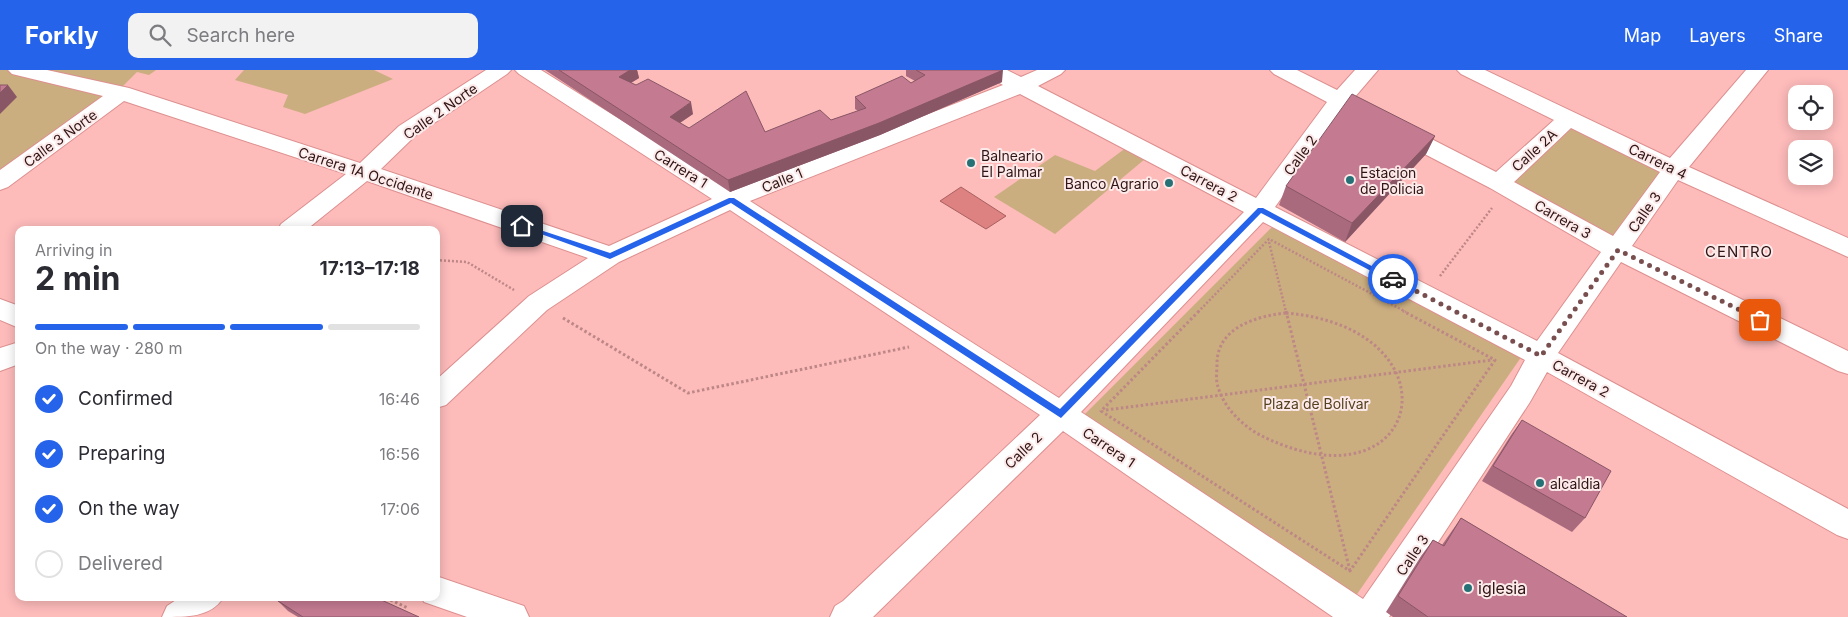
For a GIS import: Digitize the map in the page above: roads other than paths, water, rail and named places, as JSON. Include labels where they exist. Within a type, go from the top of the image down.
[{"type":"street","name":"Carrera 1A Occidente","points":[[19,70],[121,93],[364,172],[610,256]]},
{"type":"street","name":"Calle 2 Norte","points":[[295,226],[364,172],[407,131],[500,70]]},
{"type":"street","name":"Carrera 1","points":[[526,70],[731,200],[1061,414],[1361,617]]},
{"type":"street","name":"Carrera 2","points":[[991,70],[1541,356],[1848,526]]},
{"type":"street","name":"Calle 1","points":[[440,393],[538,303],[610,256],[731,200],[1022,85],[1054,70]]},
{"type":"street","name":"Carrera 3","points":[[1281,70],[1503,185],[1618,250],[1848,363]]},
{"type":"street","name":"Calle 2","points":[[847,617],[855,612],[1061,414],[1260,210],[1340,100],[1367,70]]},
{"type":"street","name":"Carrera 4","points":[[1468,70],[1674,169],[1848,248]]},
{"type":"street","name":"Calle 3","points":[[1370,617],[1523,390],[1541,356],[1674,169],[1757,70]]},
{"type":"street","name":"Calle 3 Norte","points":[[0,182],[121,93]]},
{"type":"street","name":"Calle 2A","points":[[1503,185],[1569,118]]},
{"type":"street","points":[[0,309],[15,316]]},
{"type":"street","points":[[0,360],[15,354]]},
{"type":"street","points":[[440,592],[512,617]]},
{"type":"street","points":[[179,617],[202,601]]},
{"type":"place","name":"Balneario El Palmar","points":[[971,163]]},
{"type":"place","name":"Estacion de Policia","points":[[1350,180]]},
{"type":"place","name":"Banco Agrario","points":[[1169,183]]},
{"type":"place","name":"alcaldia","points":[[1540,483]]},
{"type":"place","name":"iglesia","points":[[1468,588]]},
{"type":"district","name":"CENTRO","points":[[1739,251]]},
{"type":"park label","name":"Plaza de Bolívar","points":[[1316,403]]}]
